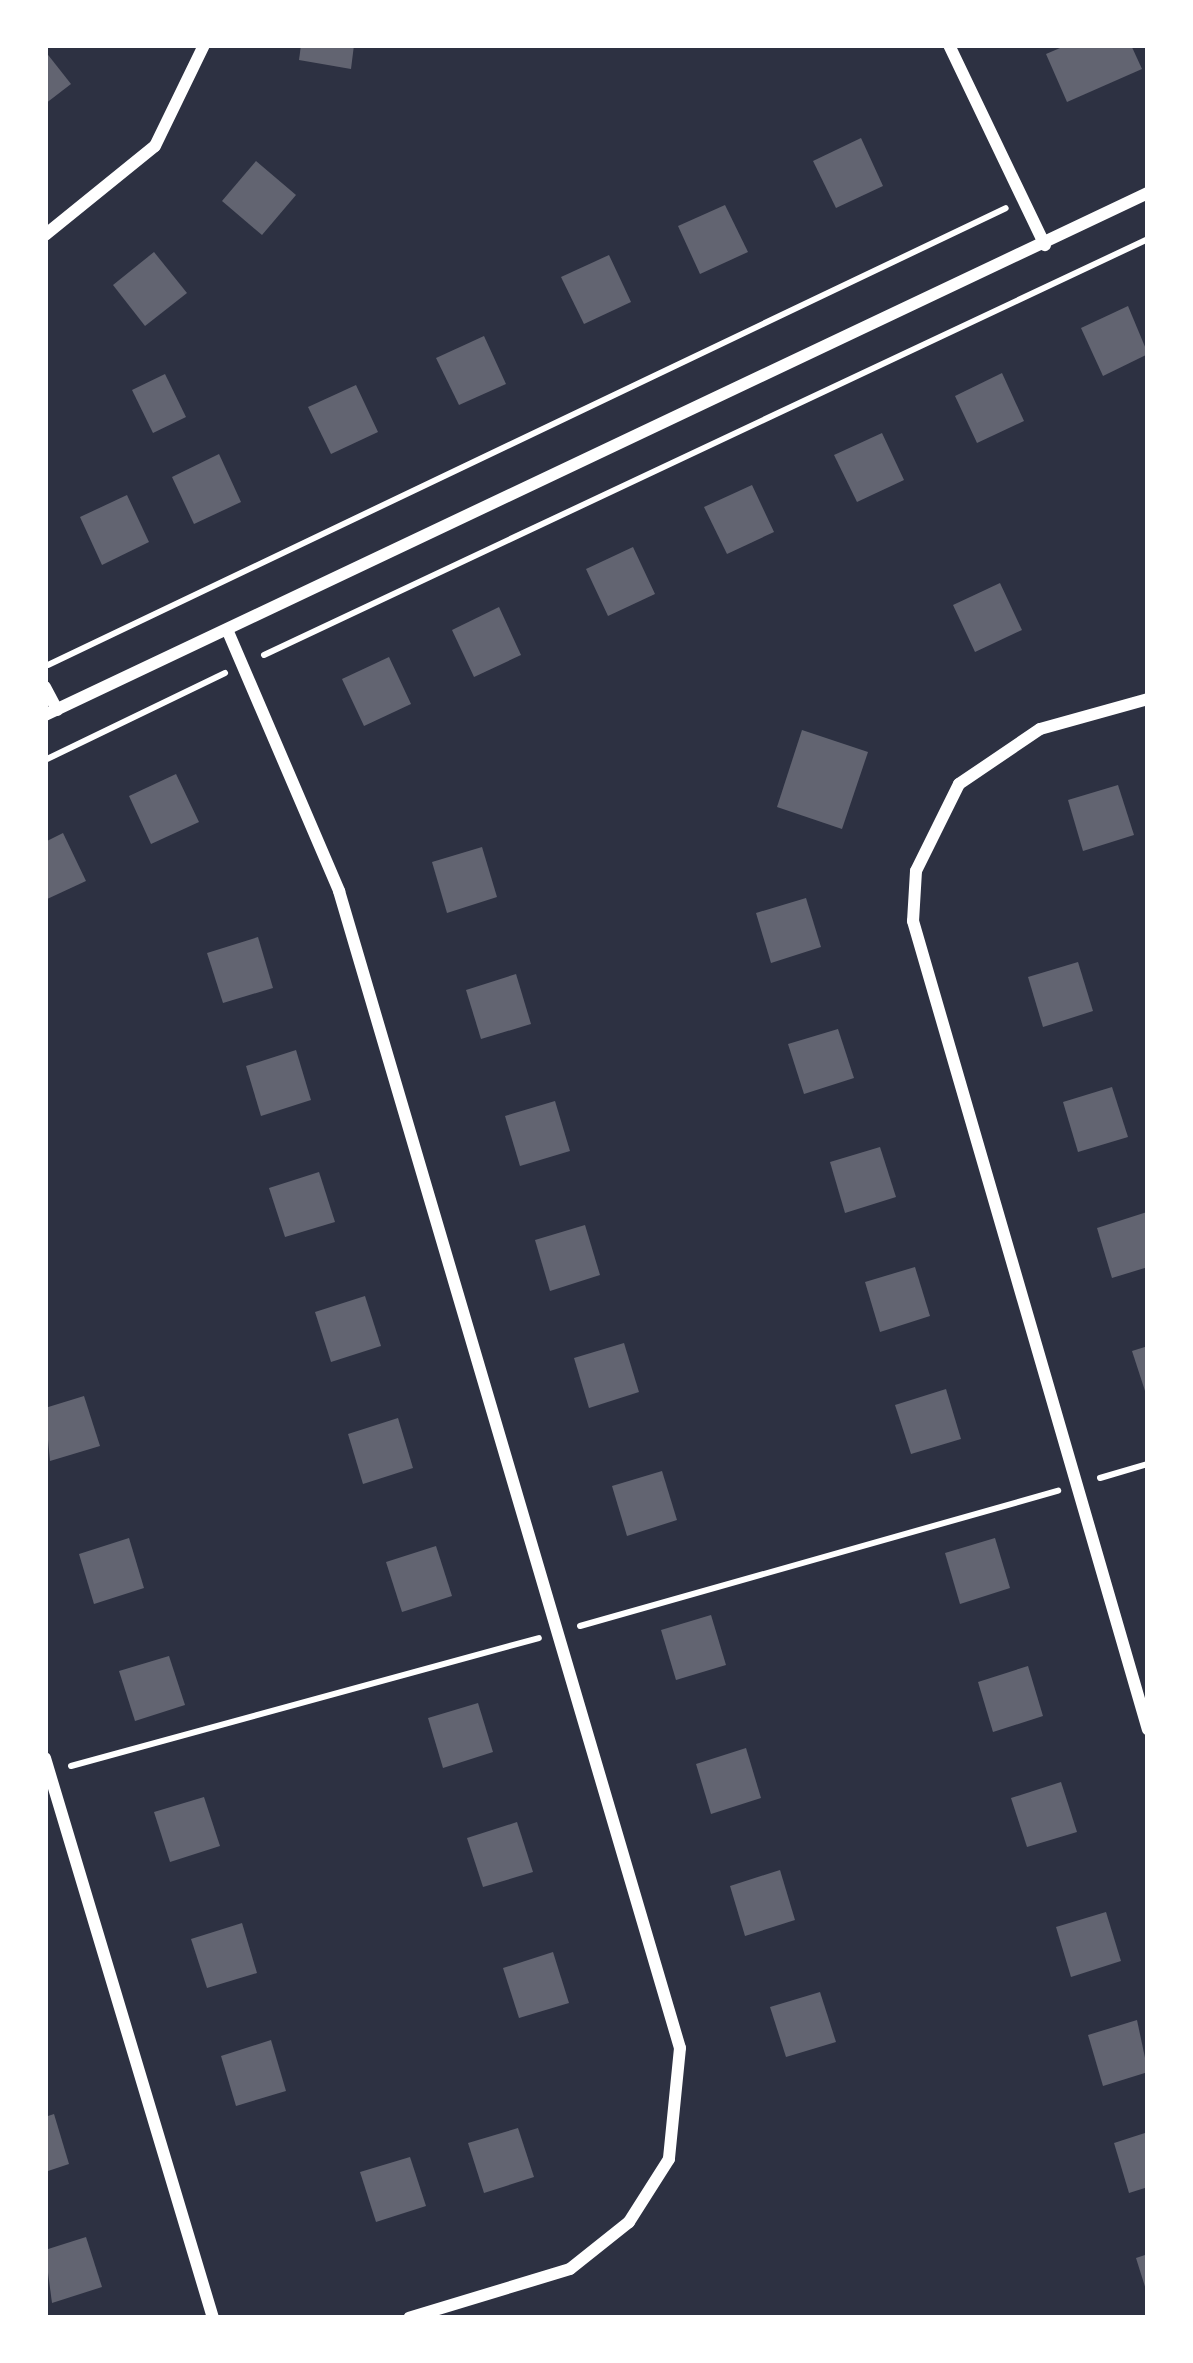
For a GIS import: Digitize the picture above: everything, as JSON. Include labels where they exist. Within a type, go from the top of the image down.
[{"type":"street","points":[[45,235],[155,146],[204,45]]},
{"type":"street","points":[[949,45],[1045,245]]},
{"type":"street","points":[[45,687],[51,713],[229,634],[1148,194]]},
{"type":"street","points":[[229,634],[339,891],[680,2048],[679,2123],[652,2192],[602,2248],[409,2318]]},
{"type":"street","points":[[1148,699],[995,751],[940,811],[916,872],[922,969],[1148,1730]]},
{"type":"street","points":[[47,1766],[213,2318]]},
{"type":"path","points":[[45,666],[1023,199]]},
{"type":"path","points":[[45,760],[1148,239]]},
{"type":"path","points":[[47,1766],[558,1633],[1148,1464]]},
{"type":"building","points":[[301,45],[354,45],[351,69],[299,60]]},
{"type":"building","points":[[1067,45],[1131,45],[1142,69],[1067,102],[1046,54]]},
{"type":"building","points":[[45,51],[71,84],[45,104]]},
{"type":"building","points":[[861,138],[883,186],[836,208],[813,161]]},
{"type":"building","points":[[256,161],[296,195],[262,235],[222,201]]},
{"type":"building","points":[[725,205],[748,252],[700,274],[678,226]]},
{"type":"building","points":[[154,252],[187,293],[145,326],[113,285]]},
{"type":"building","points":[[609,255],[631,302],[584,324],[561,277]]},
{"type":"building","points":[[1128,306],[1148,354],[1103,376],[1081,328]]},
{"type":"building","points":[[484,336],[506,384],[459,405],[436,358]]},
{"type":"building","points":[[1002,373],[1024,421],[977,443],[955,396]]},
{"type":"building","points":[[165,374],[186,417],[153,433],[132,390]]},
{"type":"building","points":[[356,385],[378,432],[331,454],[308,407]]},
{"type":"building","points":[[882,433],[904,480],[857,502],[834,455]]},
{"type":"building","points":[[219,454],[241,502],[194,524],[172,477]]},
{"type":"building","points":[[752,485],[774,532],[727,554],[704,507]]},
{"type":"building","points":[[127,495],[149,542],[102,565],[80,517]]},
{"type":"building","points":[[633,547],[655,594],[608,616],[586,569]]},
{"type":"building","points":[[1000,583],[1022,630],[975,652],[953,605]]},
{"type":"building","points":[[499,607],[521,655],[474,677],[452,630]]},
{"type":"building","points":[[389,657],[411,704],[364,726],[342,679]]},
{"type":"building","points":[[802,730],[868,752],[842,829],[777,807]]},
{"type":"building","points":[[176,774],[199,822],[151,844],[129,796]]},
{"type":"building","points":[[1118,785],[1134,835],[1083,851],[1068,800]]},
{"type":"building","points":[[63,833],[86,881],[45,900],[45,842]]},
{"type":"building","points":[[482,847],[497,897],[447,913],[432,862]]},
{"type":"building","points":[[806,898],[821,947],[771,963],[756,913]]},
{"type":"building","points":[[258,937],[273,988],[223,1003],[207,953]]},
{"type":"building","points":[[1078,962],[1093,1011],[1043,1027],[1028,977]]},
{"type":"building","points":[[516,974],[531,1024],[481,1039],[466,990]]},
{"type":"building","points":[[838,1029],[854,1078],[804,1094],[788,1044]]},
{"type":"building","points":[[296,1050],[311,1100],[261,1116],[246,1066]]},
{"type":"building","points":[[1112,1087],[1128,1137],[1078,1152],[1063,1102]]},
{"type":"building","points":[[555,1101],[570,1151],[520,1166],[505,1116]]},
{"type":"building","points":[[880,1147],[896,1197],[845,1213],[830,1162]]},
{"type":"building","points":[[319,1172],[335,1222],[285,1237],[269,1188]]},
{"type":"building","points":[[1147,1212],[1148,1267],[1112,1278],[1097,1228]]},
{"type":"building","points":[[585,1225],[600,1275],[550,1291],[535,1240]]},
{"type":"building","points":[[915,1267],[930,1316],[880,1332],[865,1282]]},
{"type":"building","points":[[365,1296],[381,1346],[331,1362],[315,1312]]},
{"type":"building","points":[[624,1343],[639,1392],[589,1408],[574,1358]]},
{"type":"building","points":[[1148,1346],[1148,1397],[1147,1397],[1132,1351]]},
{"type":"building","points":[[946,1389],[961,1439],[911,1454],[895,1405]]},
{"type":"building","points":[[84,1396],[100,1446],[50,1461],[45,1408]]},
{"type":"building","points":[[398,1418],[413,1468],[363,1484],[348,1434]]},
{"type":"building","points":[[662,1471],[677,1520],[627,1536],[612,1486]]},
{"type":"building","points":[[129,1538],[144,1588],[94,1604],[79,1554]]},
{"type":"building","points":[[995,1538],[1010,1588],[960,1604],[945,1553]]},
{"type":"building","points":[[436,1546],[452,1596],[402,1612],[386,1562]]},
{"type":"building","points":[[711,1615],[726,1665],[676,1680],[661,1630]]},
{"type":"building","points":[[169,1656],[185,1705],[135,1721],[119,1671]]},
{"type":"building","points":[[1028,1666],[1043,1716],[993,1732],[978,1682]]},
{"type":"building","points":[[478,1703],[493,1752],[443,1768],[428,1718]]},
{"type":"building","points":[[746,1748],[761,1798],[711,1814],[696,1764]]},
{"type":"building","points":[[1061,1782],[1077,1832],[1027,1847],[1011,1798]]},
{"type":"building","points":[[204,1797],[220,1846],[170,1862],[154,1812]]},
{"type":"building","points":[[517,1822],[533,1872],[483,1887],[467,1838]]},
{"type":"building","points":[[780,1870],[795,1920],[745,1936],[730,1886]]},
{"type":"building","points":[[1106,1912],[1121,1961],[1071,1977],[1056,1927]]},
{"type":"building","points":[[242,1923],[257,1973],[207,1988],[191,1939]]},
{"type":"building","points":[[553,1952],[569,2003],[519,2018],[503,1968]]},
{"type":"building","points":[[820,1992],[836,2042],[786,2057],[770,2007]]},
{"type":"building","points":[[1137,2020],[1148,2072],[1103,2086],[1088,2035]]},
{"type":"building","points":[[271,2040],[286,2091],[236,2106],[221,2056]]},
{"type":"building","points":[[54,2114],[69,2164],[45,2172],[45,2117]]},
{"type":"building","points":[[518,2128],[534,2177],[484,2193],[468,2143]]},
{"type":"building","points":[[1148,2132],[1148,2187],[1129,2193],[1114,2143]]},
{"type":"building","points":[[410,2157],[426,2206],[376,2222],[360,2172]]},
{"type":"building","points":[[86,2237],[102,2287],[52,2303],[45,2250]]},
{"type":"building","points":[[1148,2254],[1148,2293],[1147,2293],[1136,2258]]}]
